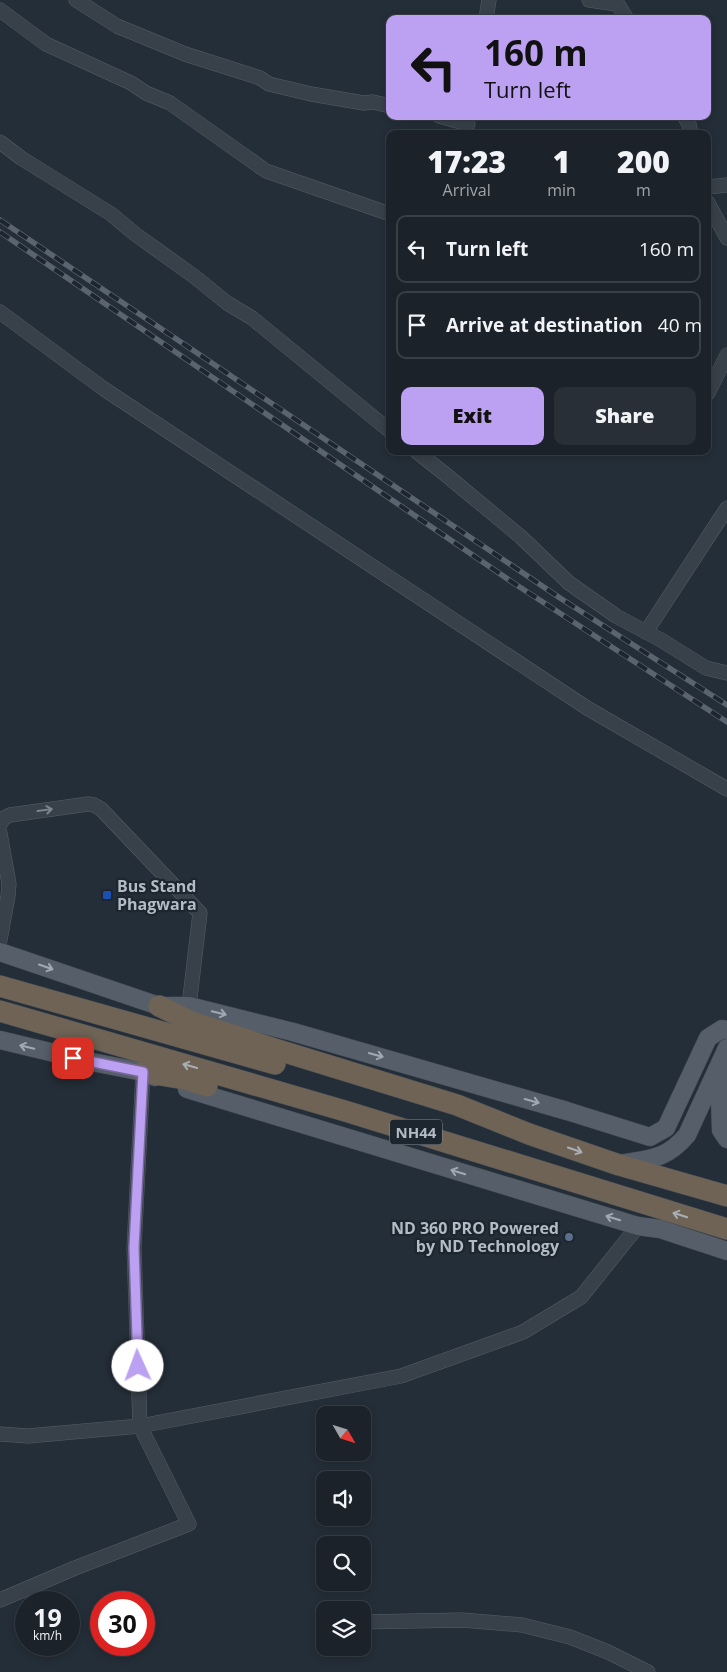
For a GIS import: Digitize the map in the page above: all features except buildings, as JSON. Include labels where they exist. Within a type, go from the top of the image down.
[{"type":"highway","name":"NH44","points":[[0,986],[529,1134],[619,1165],[727,1196]]},
{"type":"highway","points":[[159,1006],[192,1022],[457,1105],[529,1134]]},
{"type":"highway","name":"NH44","points":[[0,1011],[336,1108],[727,1229]]},
{"type":"highway","points":[[143,1072],[184,1079],[407,1142],[510,1161]]},
{"type":"main road","points":[[0,952],[159,1006],[189,1006],[293,1032],[650,1137],[666,1128],[708,1038],[722,1029],[727,1030]]},
{"type":"main road","points":[[0,1040],[143,1072],[206,1095],[638,1226],[660,1229],[727,1251]]},
{"type":"main road","points":[[619,1165],[662,1157],[678,1146],[687,1135],[727,1048]]},
{"type":"main road","points":[[719,1067],[721,1130],[727,1139]]},
{"type":"street","points":[[76,0],[117,26],[185,54],[260,78],[269,84],[311,94],[386,105]]},
{"type":"street","points":[[487,15],[489,0]]},
{"type":"street","points":[[589,0],[616,2],[624,15]]},
{"type":"street","points":[[0,10],[46,44],[170,103],[266,171],[386,213]]},
{"type":"street","points":[[452,120],[468,125]]},
{"type":"street","points":[[0,142],[21,158],[111,214],[135,234],[195,276],[227,303],[252,318],[386,428]]},
{"type":"street","points":[[711,187],[727,184]]},
{"type":"street","points":[[711,209],[727,238]]},
{"type":"street","points":[[0,312],[104,389],[587,708],[727,789]]},
{"type":"street","points":[[711,387],[727,355]]},
{"type":"street","points":[[421,455],[521,537],[569,583],[616,616],[706,668],[727,673]]},
{"type":"street","points":[[646,632],[727,508]]},
{"type":"street","points":[[0,824],[4,818],[10,815],[88,804],[94,805],[101,810],[200,914],[189,1006]]},
{"type":"street","points":[[0,833],[9,884],[0,940]]},
{"type":"street","points":[[0,1600],[75,1568],[189,1524],[140,1426],[134,1248],[143,1072]]},
{"type":"street","points":[[0,1434],[28,1436],[140,1426],[401,1376],[524,1332],[581,1296],[638,1226]]},
{"type":"street","points":[[371,1622],[462,1620],[522,1625],[570,1637],[608,1652],[648,1672]]},
{"type":"railway","points":[[0,220],[560,598],[727,705]]},
{"type":"railway","points":[[0,232],[512,582],[727,722]]},
{"type":"place","name":"Bus Stand Phagwara","points":[[107,895]]},
{"type":"place","name":"ND 360 PRO Powered by ND Technology","points":[[569,1237]]},
{"type":"route","points":[[73,1058],[143,1072],[134,1248],[138,1366]]}]
